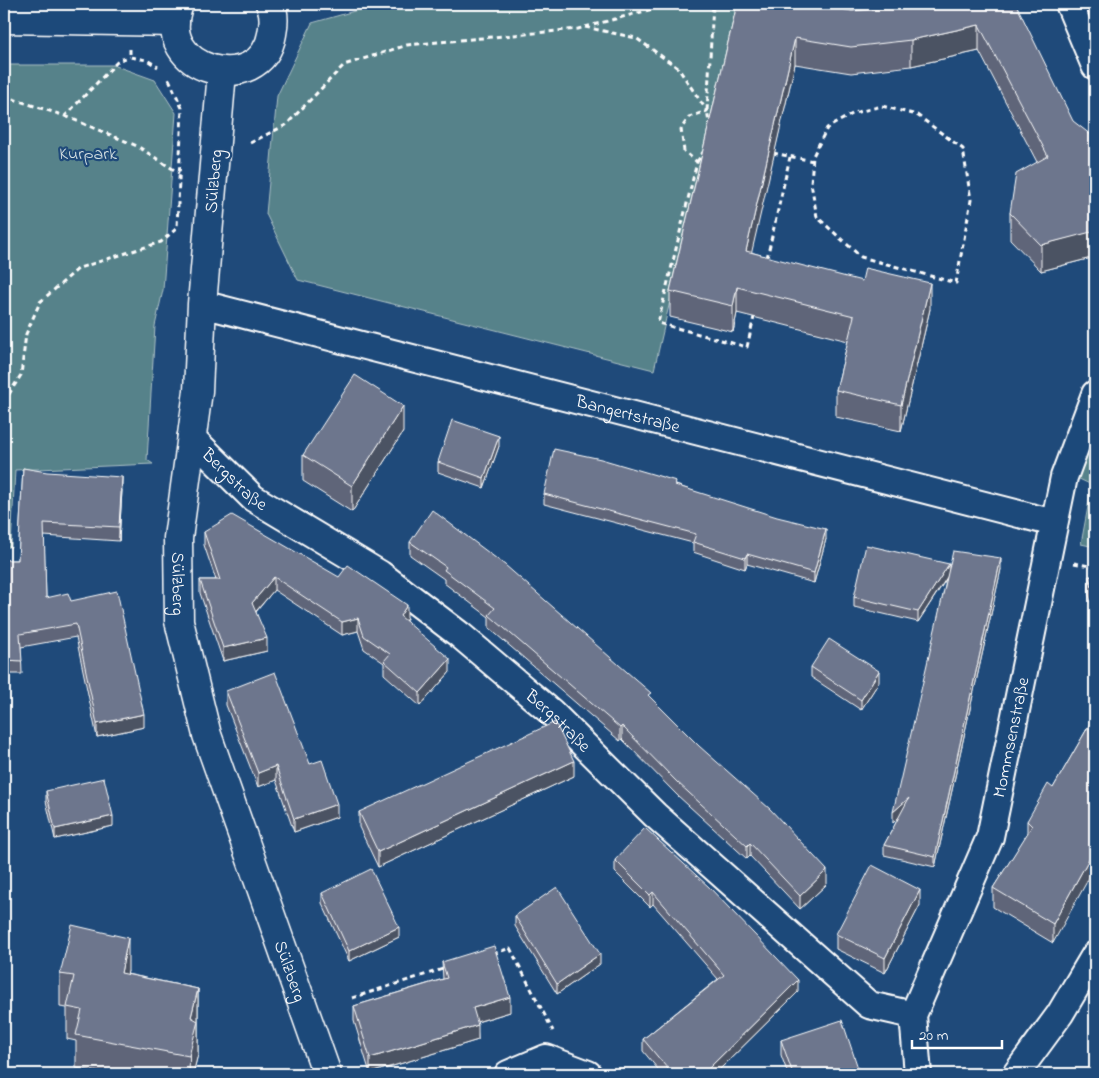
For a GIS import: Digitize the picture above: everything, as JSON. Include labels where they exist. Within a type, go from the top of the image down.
[{"type":"street","points":[[4,19],[130,21],[177,13],[180,44],[189,58],[203,67],[222,72],[235,71],[250,65],[263,54],[271,40],[274,24],[270,4]]},
{"type":"street","points":[[1069,4],[1095,66]]},
{"type":"street","name":"Sülzberg","points":[[222,72],[202,304],[198,391],[178,538],[179,621],[207,735],[327,1074]]},
{"type":"street","name":"Bangertstraße","points":[[202,304],[1054,523]]},
{"type":"street","name":"Mommsenstraße","points":[[918,1074],[913,1015],[990,837],[1064,477],[1095,394]]},
{"type":"street","name":"Bergstraße","points":[[191,437],[253,498],[380,574],[460,635],[544,705],[655,815],[868,1006],[913,1015]]},
{"type":"street","points":[[1016,1074],[1060,1014],[1095,955]]},
{"type":"street","points":[[508,1074],[546,1058],[588,1074]]},
{"type":"path","points":[[250,142],[286,125],[344,65],[407,45],[585,27],[671,4]]},
{"type":"path","points":[[711,138],[707,111],[713,4]]},
{"type":"path","points":[[130,21],[130,57]]},
{"type":"path","points":[[585,27],[636,38],[678,68],[707,111]]},
{"type":"path","points":[[65,116],[119,60],[130,57],[147,60],[163,70]]},
{"type":"path","points":[[4,402],[21,375],[26,334],[40,302],[79,268],[161,242],[177,228],[182,108],[168,78]]},
{"type":"path","points":[[4,96],[65,116],[137,146],[179,173]]},
{"type":"path","points":[[882,106],[917,116],[963,148],[971,200],[956,283],[861,257],[817,217],[811,183],[813,161],[827,128],[854,113],[882,106]]},
{"type":"path","points":[[697,162],[684,151],[682,129],[690,118],[707,111]]},
{"type":"path","points":[[707,146],[697,162],[658,323],[747,348],[754,318]]},
{"type":"path","points":[[773,153],[813,161]]},
{"type":"path","points":[[766,262],[790,156]]},
{"type":"path","points":[[491,954],[510,948],[554,1029],[546,1058]]},
{"type":"path","points":[[352,998],[454,966]]},
{"type":"green space","points":[[379,4],[739,4],[654,370],[298,280],[266,214],[277,96],[312,23]]},
{"type":"green space","name":"Kurpark","points":[[4,65],[113,65],[155,80],[176,113],[163,290],[155,326],[147,460],[153,464],[15,470],[11,547],[4,547]]},
{"type":"green space","points":[[1095,434],[1095,547],[1081,544],[1092,485],[1077,478]]},
{"type":"building","points":[[737,4],[812,4],[852,11],[914,4],[1016,4],[1073,121],[1095,138],[1095,231],[1041,245],[1010,213],[1016,174],[1048,156],[979,25],[911,40],[851,47],[795,38],[746,251],[862,281],[865,268],[930,283],[901,405],[836,390],[854,316],[737,287],[733,306],[670,291]]},
{"type":"building","points":[[355,375],[403,406],[352,486],[303,455]]},
{"type":"building","points":[[452,420],[499,436],[484,478],[438,462]]},
{"type":"building","points":[[554,449],[601,459],[676,481],[675,485],[777,517],[826,529],[814,573],[747,554],[745,558],[693,542],[696,534],[544,494]]},
{"type":"building","points":[[23,468],[47,472],[122,477],[119,527],[44,523],[46,598],[68,593],[71,601],[117,591],[144,714],[97,724],[76,624],[20,634],[22,661],[4,660],[4,560],[18,560]]},
{"type":"building","points":[[432,510],[505,565],[651,693],[648,695],[699,746],[770,809],[827,870],[800,896],[750,843],[747,846],[677,782],[622,726],[620,728],[489,615],[495,608],[444,570],[446,567],[410,542]]},
{"type":"building","points":[[232,515],[339,577],[348,565],[407,605],[400,616],[450,659],[420,693],[384,661],[390,654],[364,636],[358,618],[342,622],[274,577],[252,603],[267,638],[223,648],[200,580],[220,580],[204,532]]},
{"type":"building","points":[[866,545],[949,564],[918,612],[854,597]]},
{"type":"building","points":[[953,551],[1001,558],[935,857],[884,845],[909,798],[893,812]]},
{"type":"building","points":[[1089,576],[1095,577],[1095,599]]},
{"type":"building","points":[[829,639],[879,671],[861,700],[811,667]]},
{"type":"building","points":[[275,672],[310,764],[322,760],[337,804],[294,819],[276,766],[258,773],[226,691]]},
{"type":"building","points":[[1095,715],[1095,848],[1053,924],[993,888],[1032,826],[1027,821],[1048,784],[1053,788]]},
{"type":"building","points":[[555,722],[574,761],[378,852],[359,812]]},
{"type":"building","points":[[104,778],[113,816],[55,829],[46,791]]},
{"type":"building","points":[[645,828],[709,887],[798,980],[703,1074],[672,1074],[643,1039],[724,975],[653,892],[650,895],[615,860]]},
{"type":"building","points":[[872,865],[920,890],[885,958],[836,934]]},
{"type":"building","points":[[371,869],[399,927],[349,951],[322,893]]},
{"type":"building","points":[[557,887],[600,954],[557,984],[515,916]]},
{"type":"building","points":[[72,925],[128,938],[121,973],[198,989],[191,1017],[198,1021],[189,1056],[76,1035],[82,1010],[67,1007],[74,976],[60,974]]},
{"type":"building","points":[[494,946],[510,997],[473,1008],[478,1025],[370,1058],[354,1006],[447,978],[442,962]]},
{"type":"building","points":[[842,1020],[860,1074],[793,1074],[781,1040]]}]
